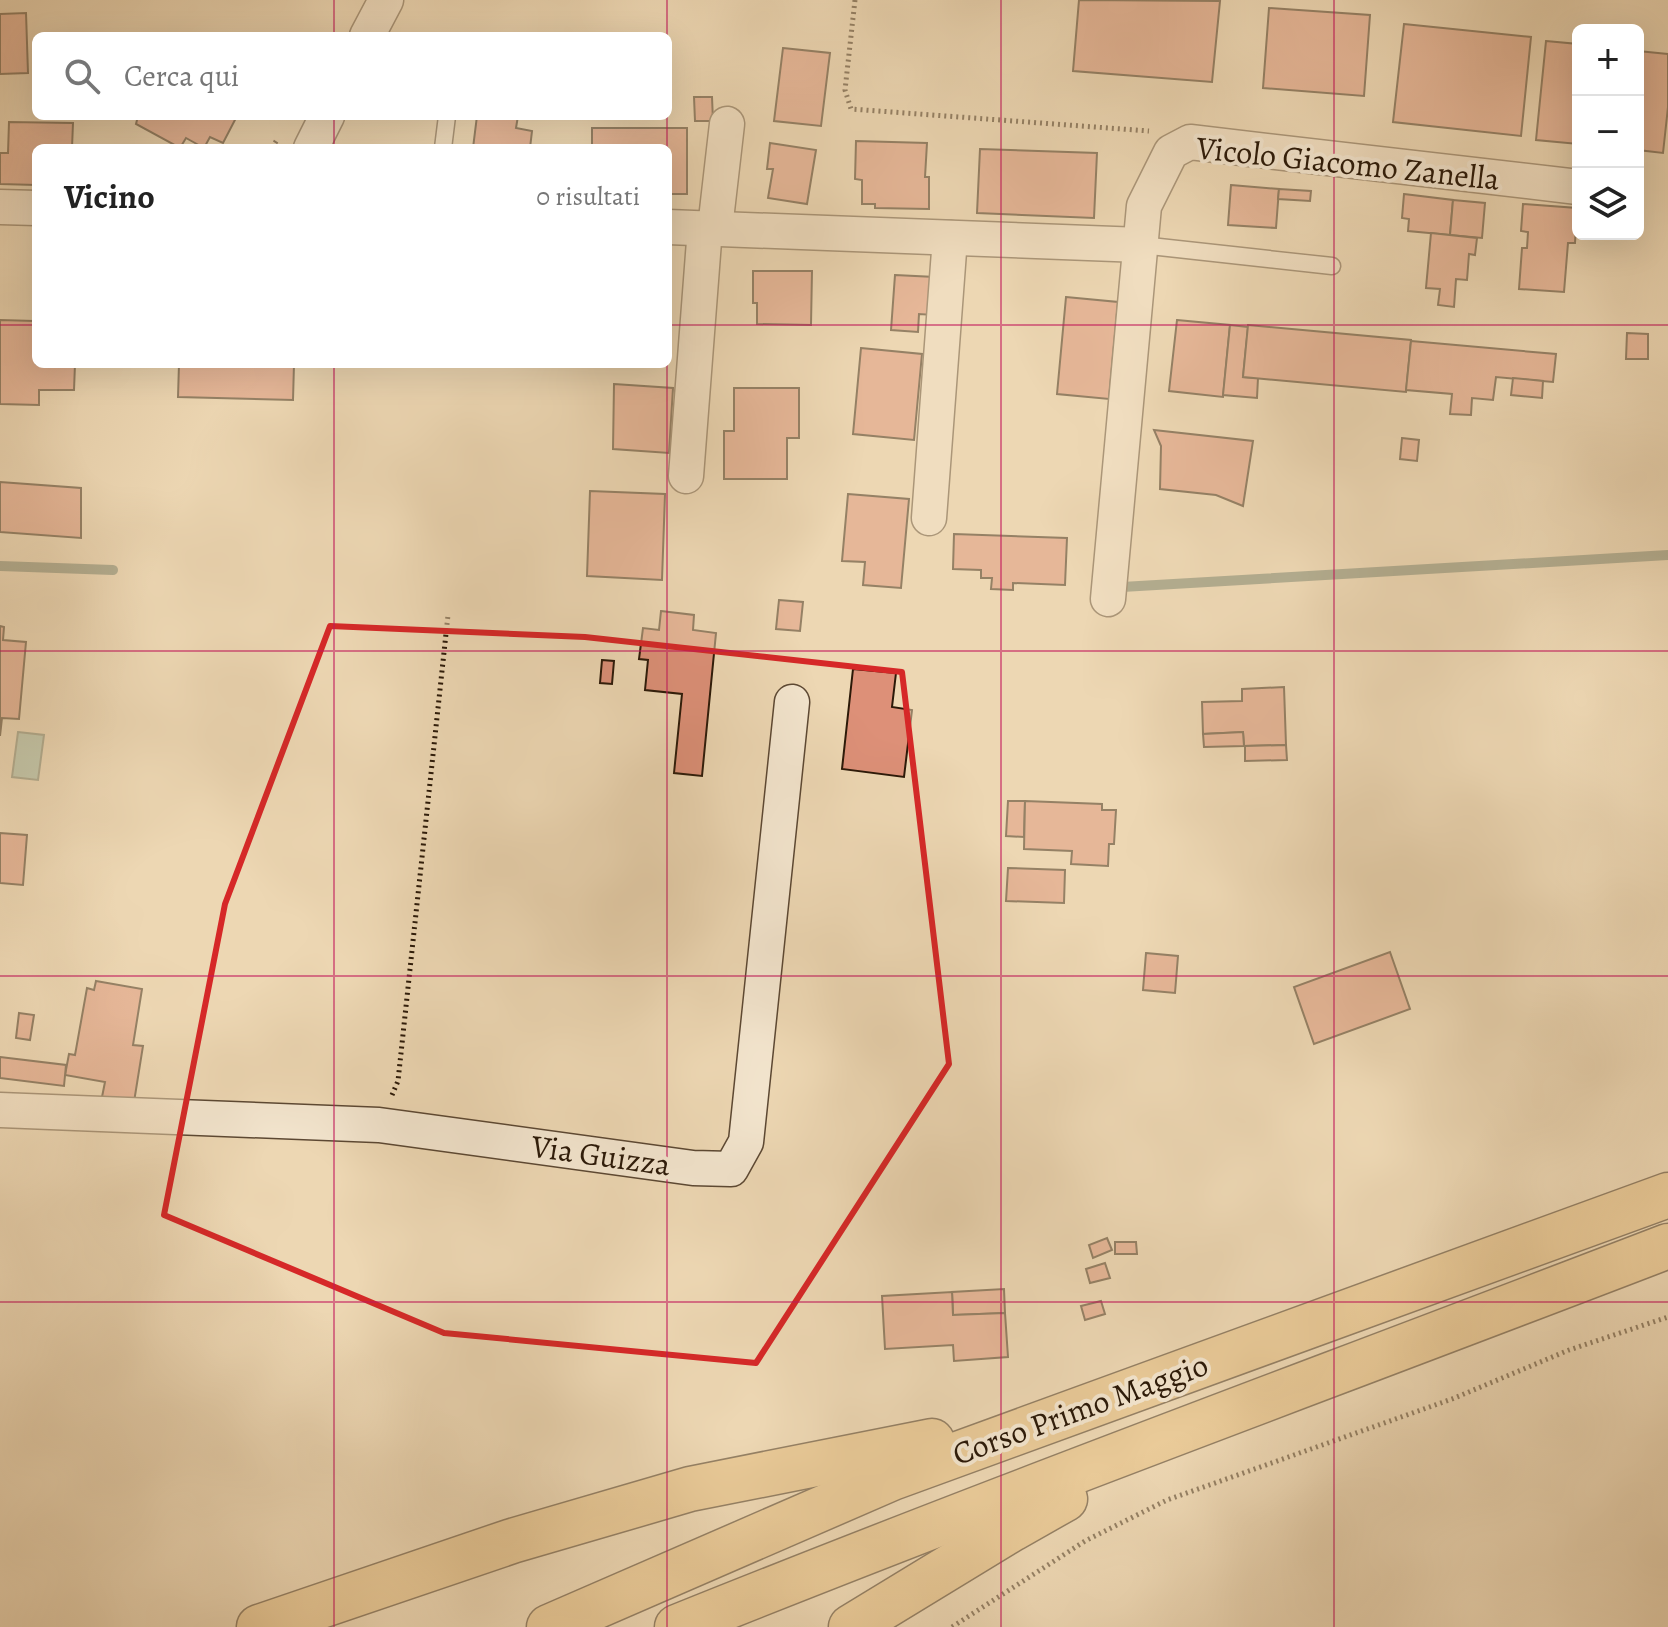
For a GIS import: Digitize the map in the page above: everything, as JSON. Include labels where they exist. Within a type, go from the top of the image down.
[{"type":"highway","name":"Corso Primo Maggio","points":[[549,1627],[892,1478],[1668,1194]]},
{"type":"highway","points":[[1592,1275],[1668,1246]]},
{"type":"highway","points":[[1592,1275],[1668,1254]]},
{"type":"highway","name":"Corso Primo Maggio","points":[[677,1627],[928,1526],[1592,1275]]},
{"type":"highway","points":[[259,1627],[512,1541],[690,1489],[881,1452],[1082,1408]]},
{"type":"highway","points":[[851,1627],[1012,1529],[1201,1425]]},
{"type":"street","points":[[686,476],[710,228],[727,124]]},
{"type":"street","name":"Vicolo Giacomo Zanella","points":[[1108,599],[1144,206],[1171,152],[1190,142],[1572,186]]},
{"type":"street","points":[[0,207],[32,208]]},
{"type":"street","points":[[672,227],[1141,245]]},
{"type":"street","points":[[929,518],[950,238]]},
{"type":"street","name":"Via Guizza","points":[[0,1110],[379,1125],[693,1168],[731,1169],[746,1142],[792,702]]},
{"type":"lane","points":[[444,144],[446,120]]},
{"type":"lane","points":[[1141,245],[1332,266]]},
{"type":"path","points":[[855,0],[845,90],[851,109],[1160,131],[1180,147]]},
{"type":"path","points":[[379,1125],[398,1081],[448,615]]},
{"type":"path","points":[[952,1627],[1085,1541],[1167,1500],[1452,1399],[1569,1350],[1668,1317]]},
{"type":"highlighted area","points":[[330,626],[585,637],[902,672],[949,1064],[756,1363],[444,1333],[164,1215],[225,904]]},
{"type":"shaded area","points":[[18,732],[44,735],[38,780],[12,777]]},
{"type":"building","points":[[1079,0],[1220,1],[1212,82],[1073,71]]},
{"type":"building","points":[[1269,8],[1370,15],[1364,96],[1263,88]]},
{"type":"building","points":[[26,13],[28,73],[0,74],[0,14]]},
{"type":"building","points":[[1404,24],[1531,37],[1521,136],[1393,122]]},
{"type":"building","points":[[1546,41],[1572,43],[1572,143],[1536,140]]},
{"type":"building","points":[[783,48],[830,53],[821,126],[774,121]]},
{"type":"building","points":[[1644,52],[1668,54],[1668,107],[1663,153],[1644,151]]},
{"type":"building","points":[[694,97],[712,97],[713,121],[695,121]]},
{"type":"building","points":[[137,120],[235,120],[223,143],[210,137],[206,144],[197,144],[186,138],[182,144],[173,144],[136,124]]},
{"type":"building","points":[[476,120],[517,120],[516,128],[532,131],[530,144],[474,144]]},
{"type":"building","points":[[9,122],[73,123],[72,144],[32,144],[32,185],[0,184],[0,153],[8,153]]},
{"type":"building","points":[[592,128],[687,128],[687,194],[672,194],[672,144],[592,144]]},
{"type":"building","points":[[856,141],[927,143],[925,177],[929,177],[929,209],[875,208],[875,204],[862,204],[862,180],[855,179]]},
{"type":"building","points":[[770,143],[816,150],[807,204],[768,198],[773,169],[767,169]]},
{"type":"building","points":[[980,149],[1097,153],[1094,218],[977,213]]},
{"type":"building","points":[[1231,185],[1279,189],[1276,228],[1228,225]]},
{"type":"building","points":[[1279,189],[1311,191],[1310,201],[1278,199]]},
{"type":"building","points":[[1404,194],[1453,200],[1450,235],[1408,231],[1409,219],[1402,218]]},
{"type":"building","points":[[1453,200],[1485,203],[1482,238],[1450,235]]},
{"type":"building","points":[[1523,204],[1572,208],[1572,240],[1575,243],[1568,243],[1564,292],[1519,289],[1522,248],[1527,248],[1528,232],[1521,231]]},
{"type":"building","points":[[1431,233],[1477,238],[1475,255],[1469,254],[1467,280],[1456,279],[1454,307],[1438,305],[1440,289],[1426,288]]},
{"type":"building","points":[[753,271],[812,271],[811,325],[757,324],[757,303],[753,303]]},
{"type":"building","points":[[895,275],[935,277],[933,315],[919,314],[918,332],[891,330]]},
{"type":"building","points":[[1066,297],[1118,302],[1109,399],[1057,394]]},
{"type":"building","points":[[0,320],[32,321],[32,368],[75,368],[74,390],[39,390],[39,405],[0,404]]},
{"type":"building","points":[[1177,320],[1230,325],[1223,397],[1169,391]]},
{"type":"building","points":[[1230,325],[1248,327],[1243,377],[1258,378],[1257,398],[1223,395]]},
{"type":"building","points":[[1248,325],[1411,340],[1406,392],[1243,377]]},
{"type":"building","points":[[1627,333],[1648,334],[1648,359],[1626,359]]},
{"type":"building","points":[[1411,341],[1556,354],[1553,382],[1496,377],[1493,400],[1472,398],[1471,415],[1450,414],[1452,394],[1406,390]]},
{"type":"building","points":[[861,348],[922,354],[914,440],[853,434]]},
{"type":"building","points":[[179,368],[294,368],[293,400],[178,397]]},
{"type":"building","points":[[1513,378],[1543,381],[1542,398],[1511,395]]},
{"type":"building","points":[[614,384],[673,388],[669,453],[613,449]]},
{"type":"building","points":[[734,388],[799,388],[799,438],[787,438],[787,479],[724,479],[724,431],[734,431]]},
{"type":"building","points":[[1154,430],[1253,441],[1243,506],[1216,495],[1160,489],[1161,446]]},
{"type":"building","points":[[1402,438],[1419,440],[1417,461],[1400,459]]},
{"type":"building","points":[[0,482],[81,488],[81,538],[0,532]]},
{"type":"building","points":[[590,491],[665,494],[662,580],[587,576]]},
{"type":"building","points":[[848,494],[909,499],[901,588],[863,585],[865,562],[842,561]]},
{"type":"building","points":[[954,534],[1067,538],[1065,585],[1013,583],[1013,590],[991,589],[992,578],[981,578],[981,570],[953,569]]},
{"type":"building","points":[[779,600],[803,602],[800,631],[776,629]]},
{"type":"building","points":[[661,611],[694,615],[693,630],[716,633],[702,776],[674,773],[682,694],[645,690],[648,660],[639,659],[643,628],[659,630]]},
{"type":"building","points":[[0,626],[4,627],[3,640],[26,642],[19,719],[2,718],[0,736]]},
{"type":"building","points":[[602,660],[614,661],[612,684],[600,683]]},
{"type":"building","points":[[853,669],[896,673],[892,707],[912,710],[904,777],[842,769]]},
{"type":"building","points":[[1284,687],[1286,745],[1244,746],[1243,732],[1203,734],[1202,702],[1242,701],[1242,689]]},
{"type":"building","points":[[1243,732],[1244,746],[1204,747],[1203,734]]},
{"type":"building","points":[[1286,745],[1287,760],[1245,761],[1245,746]]},
{"type":"building","points":[[1008,801],[1025,801],[1024,837],[1006,836]]},
{"type":"building","points":[[1025,801],[1102,804],[1102,810],[1116,810],[1114,844],[1109,844],[1108,866],[1071,864],[1072,851],[1024,849]]},
{"type":"building","points":[[0,833],[27,835],[23,885],[0,883]]},
{"type":"building","points":[[1008,868],[1065,870],[1064,903],[1006,901]]},
{"type":"building","points":[[1390,952],[1410,1009],[1314,1044],[1294,987]]},
{"type":"building","points":[[1146,953],[1178,956],[1175,993],[1143,990]]},
{"type":"building","points":[[96,981],[142,989],[133,1045],[143,1046],[134,1102],[102,1097],[105,1082],[65,1075],[69,1054],[75,1055],[87,988],[94,990]]},
{"type":"building","points":[[19,1013],[34,1015],[30,1040],[16,1038]]},
{"type":"building","points":[[0,1057],[66,1065],[64,1086],[0,1078]]},
{"type":"building","points":[[1107,1238],[1112,1250],[1093,1258],[1089,1245]]},
{"type":"building","points":[[1115,1242],[1136,1242],[1137,1254],[1115,1254]]},
{"type":"building","points":[[1105,1263],[1110,1278],[1090,1283],[1086,1269]]},
{"type":"building","points":[[1004,1289],[1005,1313],[953,1315],[952,1292]]},
{"type":"building","points":[[952,1292],[953,1315],[1005,1313],[1008,1357],[954,1361],[953,1345],[885,1349],[882,1296]]},
{"type":"building","points":[[1101,1301],[1105,1314],[1085,1320],[1081,1306]]},
{"type":"waterway","points":[[1122,587],[1668,555]]},
{"type":"waterway","points":[[0,566],[113,570]]}]
